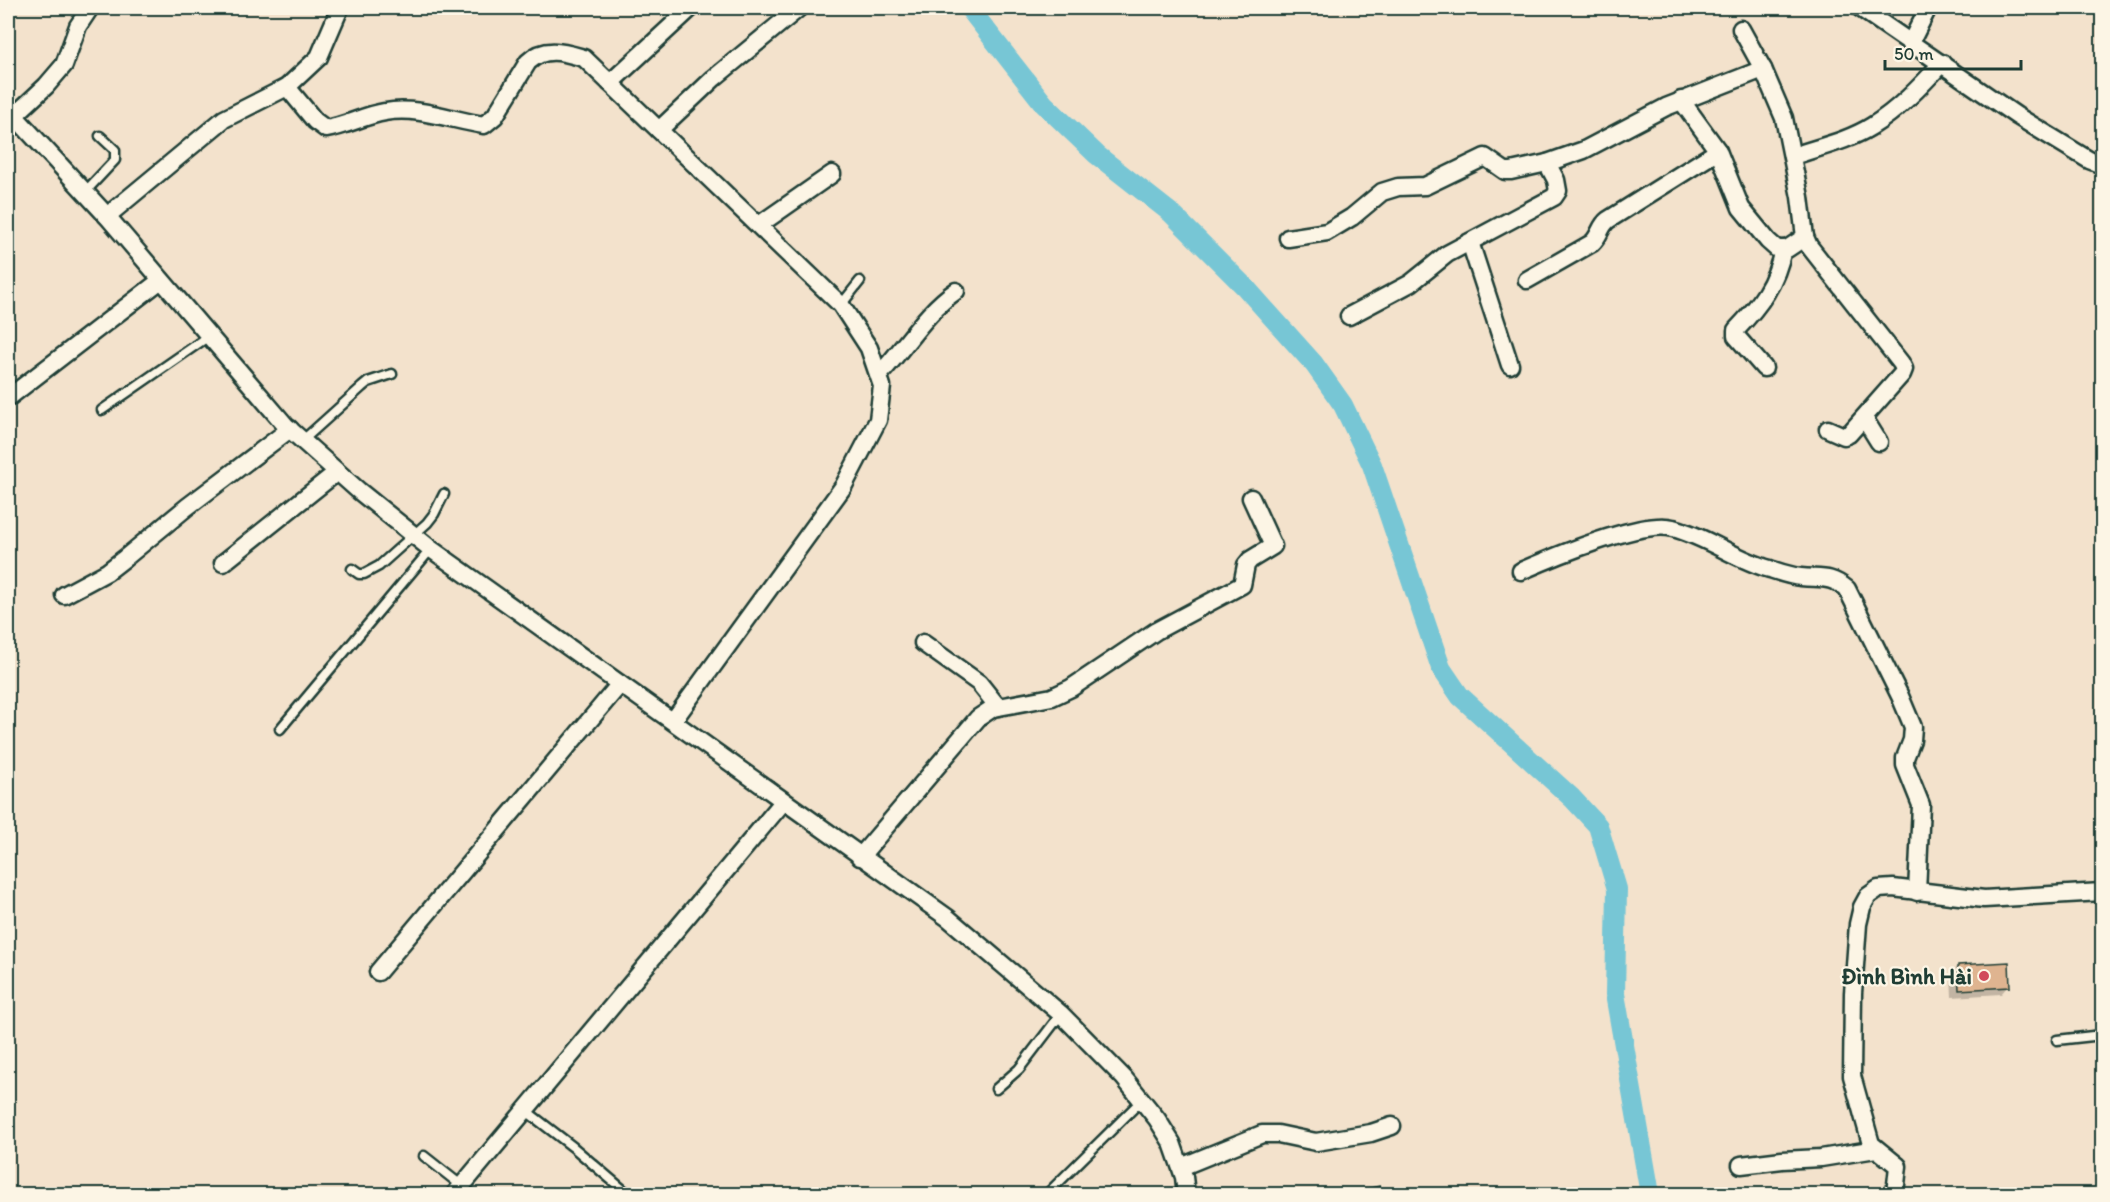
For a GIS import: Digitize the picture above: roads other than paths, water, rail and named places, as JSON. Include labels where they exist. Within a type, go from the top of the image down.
[{"type":"street","points":[[90,8],[78,26],[64,65],[46,86],[11,112],[107,216],[290,429],[337,472],[431,549],[948,918],[1061,1014],[1124,1078],[1157,1119],[1172,1143],[1186,1194]]},
{"type":"street","points":[[107,216],[224,120],[287,87],[319,57],[340,8]]},
{"type":"street","points":[[610,83],[691,8]]},
{"type":"street","points":[[659,130],[714,78],[799,8]]},
{"type":"street","points":[[1860,8],[2017,116],[2089,160],[2103,165]]},
{"type":"street","points":[[1911,42],[1928,8]]},
{"type":"street","points":[[1741,29],[1763,69],[1784,118],[1800,197],[1804,237],[1904,369],[1853,431],[1844,436],[1828,429]]},
{"type":"street","points":[[287,87],[315,121],[329,129],[364,117],[399,110],[413,110],[484,125],[495,116],[534,56],[552,50],[584,58],[841,305],[869,348],[882,386],[878,420],[843,487],[673,721]]},
{"type":"street","points":[[1793,156],[1846,138],[1872,126],[1922,84],[1942,63]]},
{"type":"street","points":[[1288,238],[1328,232],[1346,222],[1382,192],[1425,186],[1485,157],[1505,171],[1547,163],[1584,150],[1681,100],[1763,69]]},
{"type":"street","points":[[1681,100],[1718,152],[1736,197],[1747,216],[1768,241],[1777,249],[1783,249],[1794,246],[1804,237]]},
{"type":"street","points":[[1527,280],[1592,243],[1600,235],[1602,225],[1608,220],[1718,152]]},
{"type":"street","points":[[1349,316],[1411,283],[1447,254],[1557,194],[1556,180],[1547,163]]},
{"type":"street","points":[[759,225],[832,174]]},
{"type":"street","points":[[1470,242],[1510,365]]},
{"type":"street","points":[[1764,368],[1736,336],[1736,330],[1757,309],[1772,285],[1783,249]]},
{"type":"street","points":[[8,398],[161,280]]},
{"type":"street","points":[[879,375],[946,297],[956,291]]},
{"type":"street","points":[[1864,418],[1879,442]]},
{"type":"street","points":[[64,595],[107,572],[290,429]]},
{"type":"street","points":[[223,562],[337,472]]},
{"type":"street","points":[[860,856],[978,718],[998,706],[1052,697],[1071,688],[1156,631],[1242,585],[1246,565],[1250,560],[1274,546],[1251,498]]},
{"type":"street","points":[[1521,571],[1609,538],[1649,528],[1671,527],[1707,540],[1740,558],[1766,568],[1800,577],[1823,577],[1838,581],[1847,589],[1900,696],[1913,728],[1905,765],[1921,805],[1917,892]]},
{"type":"street","points":[[923,643],[979,683],[998,706]]},
{"type":"street","points":[[378,972],[620,684]]},
{"type":"street","points":[[459,1190],[783,801]]},
{"type":"street","points":[[1895,1194],[1898,1166],[1871,1144],[1866,1119],[1852,1076],[1853,993],[1858,924],[1862,907],[1873,892],[1893,888],[1984,899],[2103,892]]},
{"type":"street","points":[[1180,1167],[1262,1134],[1278,1134],[1316,1142],[1371,1133],[1392,1126]]},
{"type":"street","points":[[1741,1165],[1821,1158],[1876,1149]]},
{"type":"lane","points":[[85,192],[115,160],[115,150],[100,136]]},
{"type":"lane","points":[[841,305],[860,281]]},
{"type":"lane","points":[[102,411],[209,336]]},
{"type":"lane","points":[[302,441],[368,382],[393,374]]},
{"type":"lane","points":[[352,569],[359,574],[370,572],[431,519],[444,494]]},
{"type":"lane","points":[[280,729],[431,549]]},
{"type":"lane","points":[[996,1089],[1019,1069],[1061,1014]]},
{"type":"lane","points":[[2057,1040],[2103,1035]]},
{"type":"lane","points":[[1048,1193],[1142,1100]]},
{"type":"lane","points":[[525,1109],[628,1194]]},
{"type":"lane","points":[[424,1156],[459,1190]]},
{"type":"waterway","points":[[969,8],[1044,104],[1097,155],[1171,213],[1246,288],[1314,364],[1343,405],[1372,465],[1441,668],[1460,696],[1572,798],[1598,826],[1617,889],[1615,994],[1650,1194]]},
{"type":"place","name":"Đình Bình Hài","points":[[1984,976]]}]
